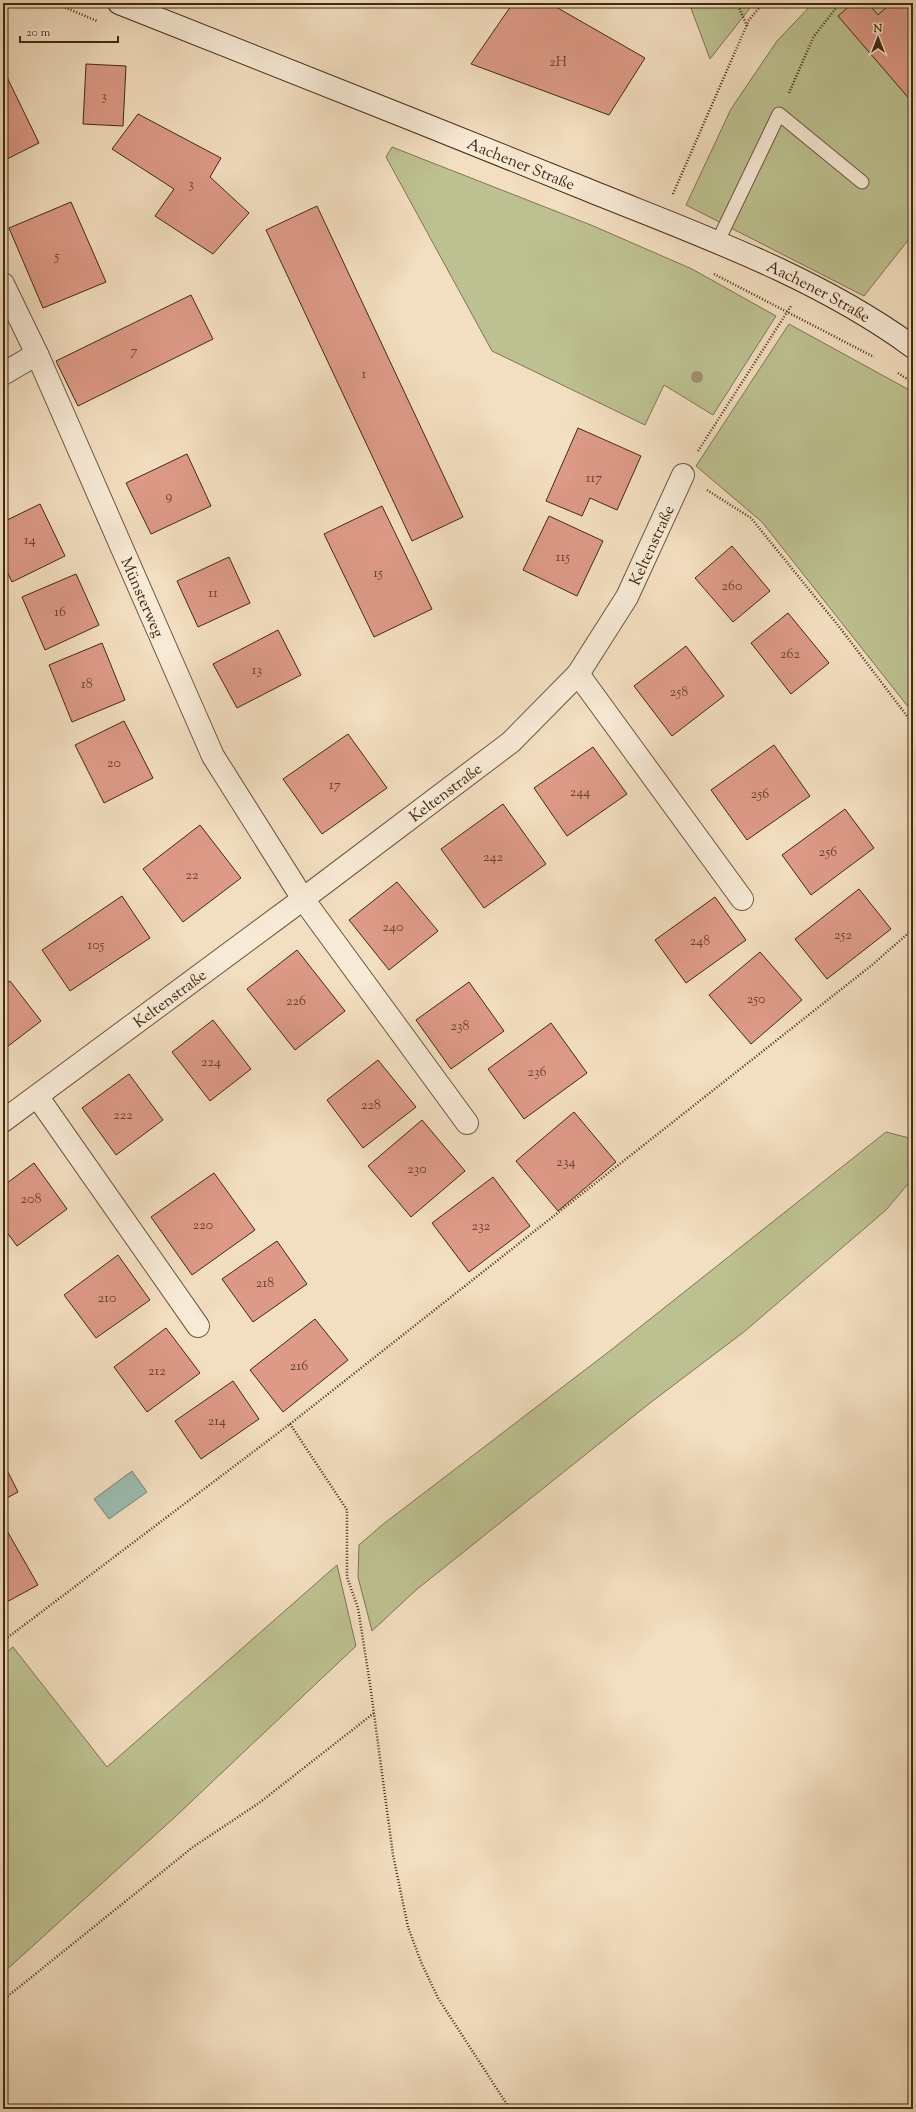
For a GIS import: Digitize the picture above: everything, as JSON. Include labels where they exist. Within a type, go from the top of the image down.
[{"type":"street","name":"Aachener Straße","points":[[119,3],[717,243],[803,281],[889,330],[913,347]]},
{"type":"street","name":"Münsterweg","points":[[3,284],[37,354],[213,756],[302,900]]},
{"type":"street","points":[[3,374],[37,354]]},
{"type":"street","name":"Keltenstraße","points":[[3,1120],[302,900],[511,742],[578,674],[627,598],[683,475]]},
{"type":"street","points":[[578,674],[742,900]]},
{"type":"street","points":[[302,900],[467,1123]]},
{"type":"street","points":[[37,1096],[198,1326]]},
{"type":"lane","points":[[717,243],[779,114],[862,182]]},
{"type":"path","points":[[737,3],[747,26]]},
{"type":"path","points":[[662,220],[749,20],[763,3]]},
{"type":"path","points":[[779,114],[814,36],[840,3]]},
{"type":"path","points":[[875,358],[789,312],[683,475],[750,518],[841,629],[913,724]]},
{"type":"path","points":[[894,370],[913,383]]},
{"type":"path","points":[[3,1641],[290,1424],[866,970],[913,929]]},
{"type":"path","points":[[290,1424],[347,1510],[347,1576],[358,1608],[393,1855],[408,1927],[420,1962],[438,1998],[510,2109]]},
{"type":"path","points":[[3,2000],[193,1847],[259,1803],[374,1713]]},
{"type":"green space","points":[[689,3],[754,3],[710,59]]},
{"type":"green space","points":[[813,3],[913,3],[913,234],[864,296],[686,205],[731,109],[777,41]]},
{"type":"green space","points":[[392,147],[591,225],[692,269],[776,316],[713,415],[664,385],[645,425],[492,351],[386,157]]},
{"type":"green space","points":[[789,324],[913,392],[913,713],[762,522],[696,466]]},
{"type":"green space","points":[[886,1132],[913,1139],[913,1178],[886,1210],[745,1331],[650,1403],[416,1590],[372,1631],[358,1577],[359,1545],[382,1525],[611,1350]]},
{"type":"green space","points":[[337,1565],[356,1646],[175,1817],[3,1973],[3,1655],[13,1647],[107,1767]]},
{"type":"water","points":[[132,1471],[147,1492],[109,1519],[94,1499]]},
{"type":"building","points":[[513,3],[549,3],[645,58],[609,115],[471,64]]},
{"type":"building","points":[[853,3],[868,3],[878,15],[891,3],[913,3],[912,102],[838,16]]},
{"type":"building","points":[[86,64],[126,66],[123,126],[83,124]]},
{"type":"building","points":[[3,69],[39,143],[3,161]]},
{"type":"building","points":[[138,114],[221,158],[210,177],[249,213],[213,254],[155,216],[174,189],[112,149]]},
{"type":"building","points":[[71,202],[106,282],[43,308],[9,228]]},
{"type":"building","points":[[317,206],[463,517],[412,541],[266,230]]},
{"type":"building","points":[[191,295],[213,339],[78,406],[56,361]]},
{"type":"building","points":[[578,428],[641,456],[617,510],[590,498],[582,516],[546,501]]},
{"type":"building","points":[[187,454],[211,506],[151,534],[126,483]]},
{"type":"building","points":[[40,504],[65,556],[12,582],[3,563],[3,522]]},
{"type":"building","points":[[382,506],[432,609],[374,637],[324,534]]},
{"type":"building","points":[[549,516],[603,541],[577,596],[523,570]]},
{"type":"building","points":[[732,546],[770,591],[733,622],[695,578]]},
{"type":"building","points":[[229,557],[250,603],[198,627],[177,581]]},
{"type":"building","points":[[76,574],[99,625],[45,650],[22,597]]},
{"type":"building","points":[[788,613],[829,663],[791,694],[751,643]]},
{"type":"building","points":[[278,630],[301,675],[237,708],[213,664]]},
{"type":"building","points":[[102,643],[125,700],[72,722],[49,665]]},
{"type":"building","points":[[686,646],[724,696],[672,736],[634,686]]},
{"type":"building","points":[[124,721],[153,778],[104,803],[75,745]]},
{"type":"building","points":[[348,734],[387,788],[322,834],[283,779]]},
{"type":"building","points":[[774,745],[810,796],[747,840],[711,790]]},
{"type":"building","points":[[593,747],[627,794],[567,836],[534,788]]},
{"type":"building","points":[[503,804],[546,864],[484,908],[441,849]]},
{"type":"building","points":[[845,809],[874,848],[811,895],[782,855]]},
{"type":"building","points":[[200,825],[241,878],[183,922],[143,869]]},
{"type":"building","points":[[397,882],[438,931],[389,970],[349,920]]},
{"type":"building","points":[[859,889],[891,929],[827,979],[795,939]]},
{"type":"building","points":[[122,896],[150,938],[70,991],[42,950]]},
{"type":"building","points":[[715,897],[746,940],[686,983],[655,940]]},
{"type":"building","points":[[297,950],[345,1011],[295,1050],[247,989]]},
{"type":"building","points":[[760,952],[802,1000],[751,1044],[709,995]]},
{"type":"building","points":[[10,981],[41,1021],[3,1050],[3,986]]},
{"type":"building","points":[[469,982],[504,1031],[451,1069],[416,1020]]},
{"type":"building","points":[[213,1020],[251,1069],[210,1101],[172,1052]]},
{"type":"building","points":[[551,1023],[587,1073],[524,1119],[488,1069]]},
{"type":"building","points":[[378,1060],[416,1107],[363,1148],[327,1100]]},
{"type":"building","points":[[129,1074],[163,1120],[116,1155],[82,1108]]},
{"type":"building","points":[[574,1112],[616,1162],[558,1211],[516,1161]]},
{"type":"building","points":[[422,1120],[465,1171],[411,1217],[368,1166]]},
{"type":"building","points":[[34,1163],[67,1209],[17,1246],[3,1227],[3,1186]]},
{"type":"building","points":[[214,1173],[255,1230],[192,1275],[151,1217]]},
{"type":"building","points":[[493,1177],[530,1226],[469,1272],[432,1223]]},
{"type":"building","points":[[277,1241],[307,1284],[253,1322],[222,1279]]},
{"type":"building","points":[[118,1255],[150,1300],[96,1338],[64,1295]]},
{"type":"building","points":[[315,1319],[348,1360],[283,1412],[250,1370]]},
{"type":"building","points":[[166,1328],[200,1373],[147,1412],[114,1367]]},
{"type":"building","points":[[233,1381],[259,1419],[201,1459],[175,1421]]},
{"type":"building","points":[[3,1462],[18,1492],[3,1500]]},
{"type":"building","points":[[6,1529],[38,1585],[3,1604],[3,1530]]}]
